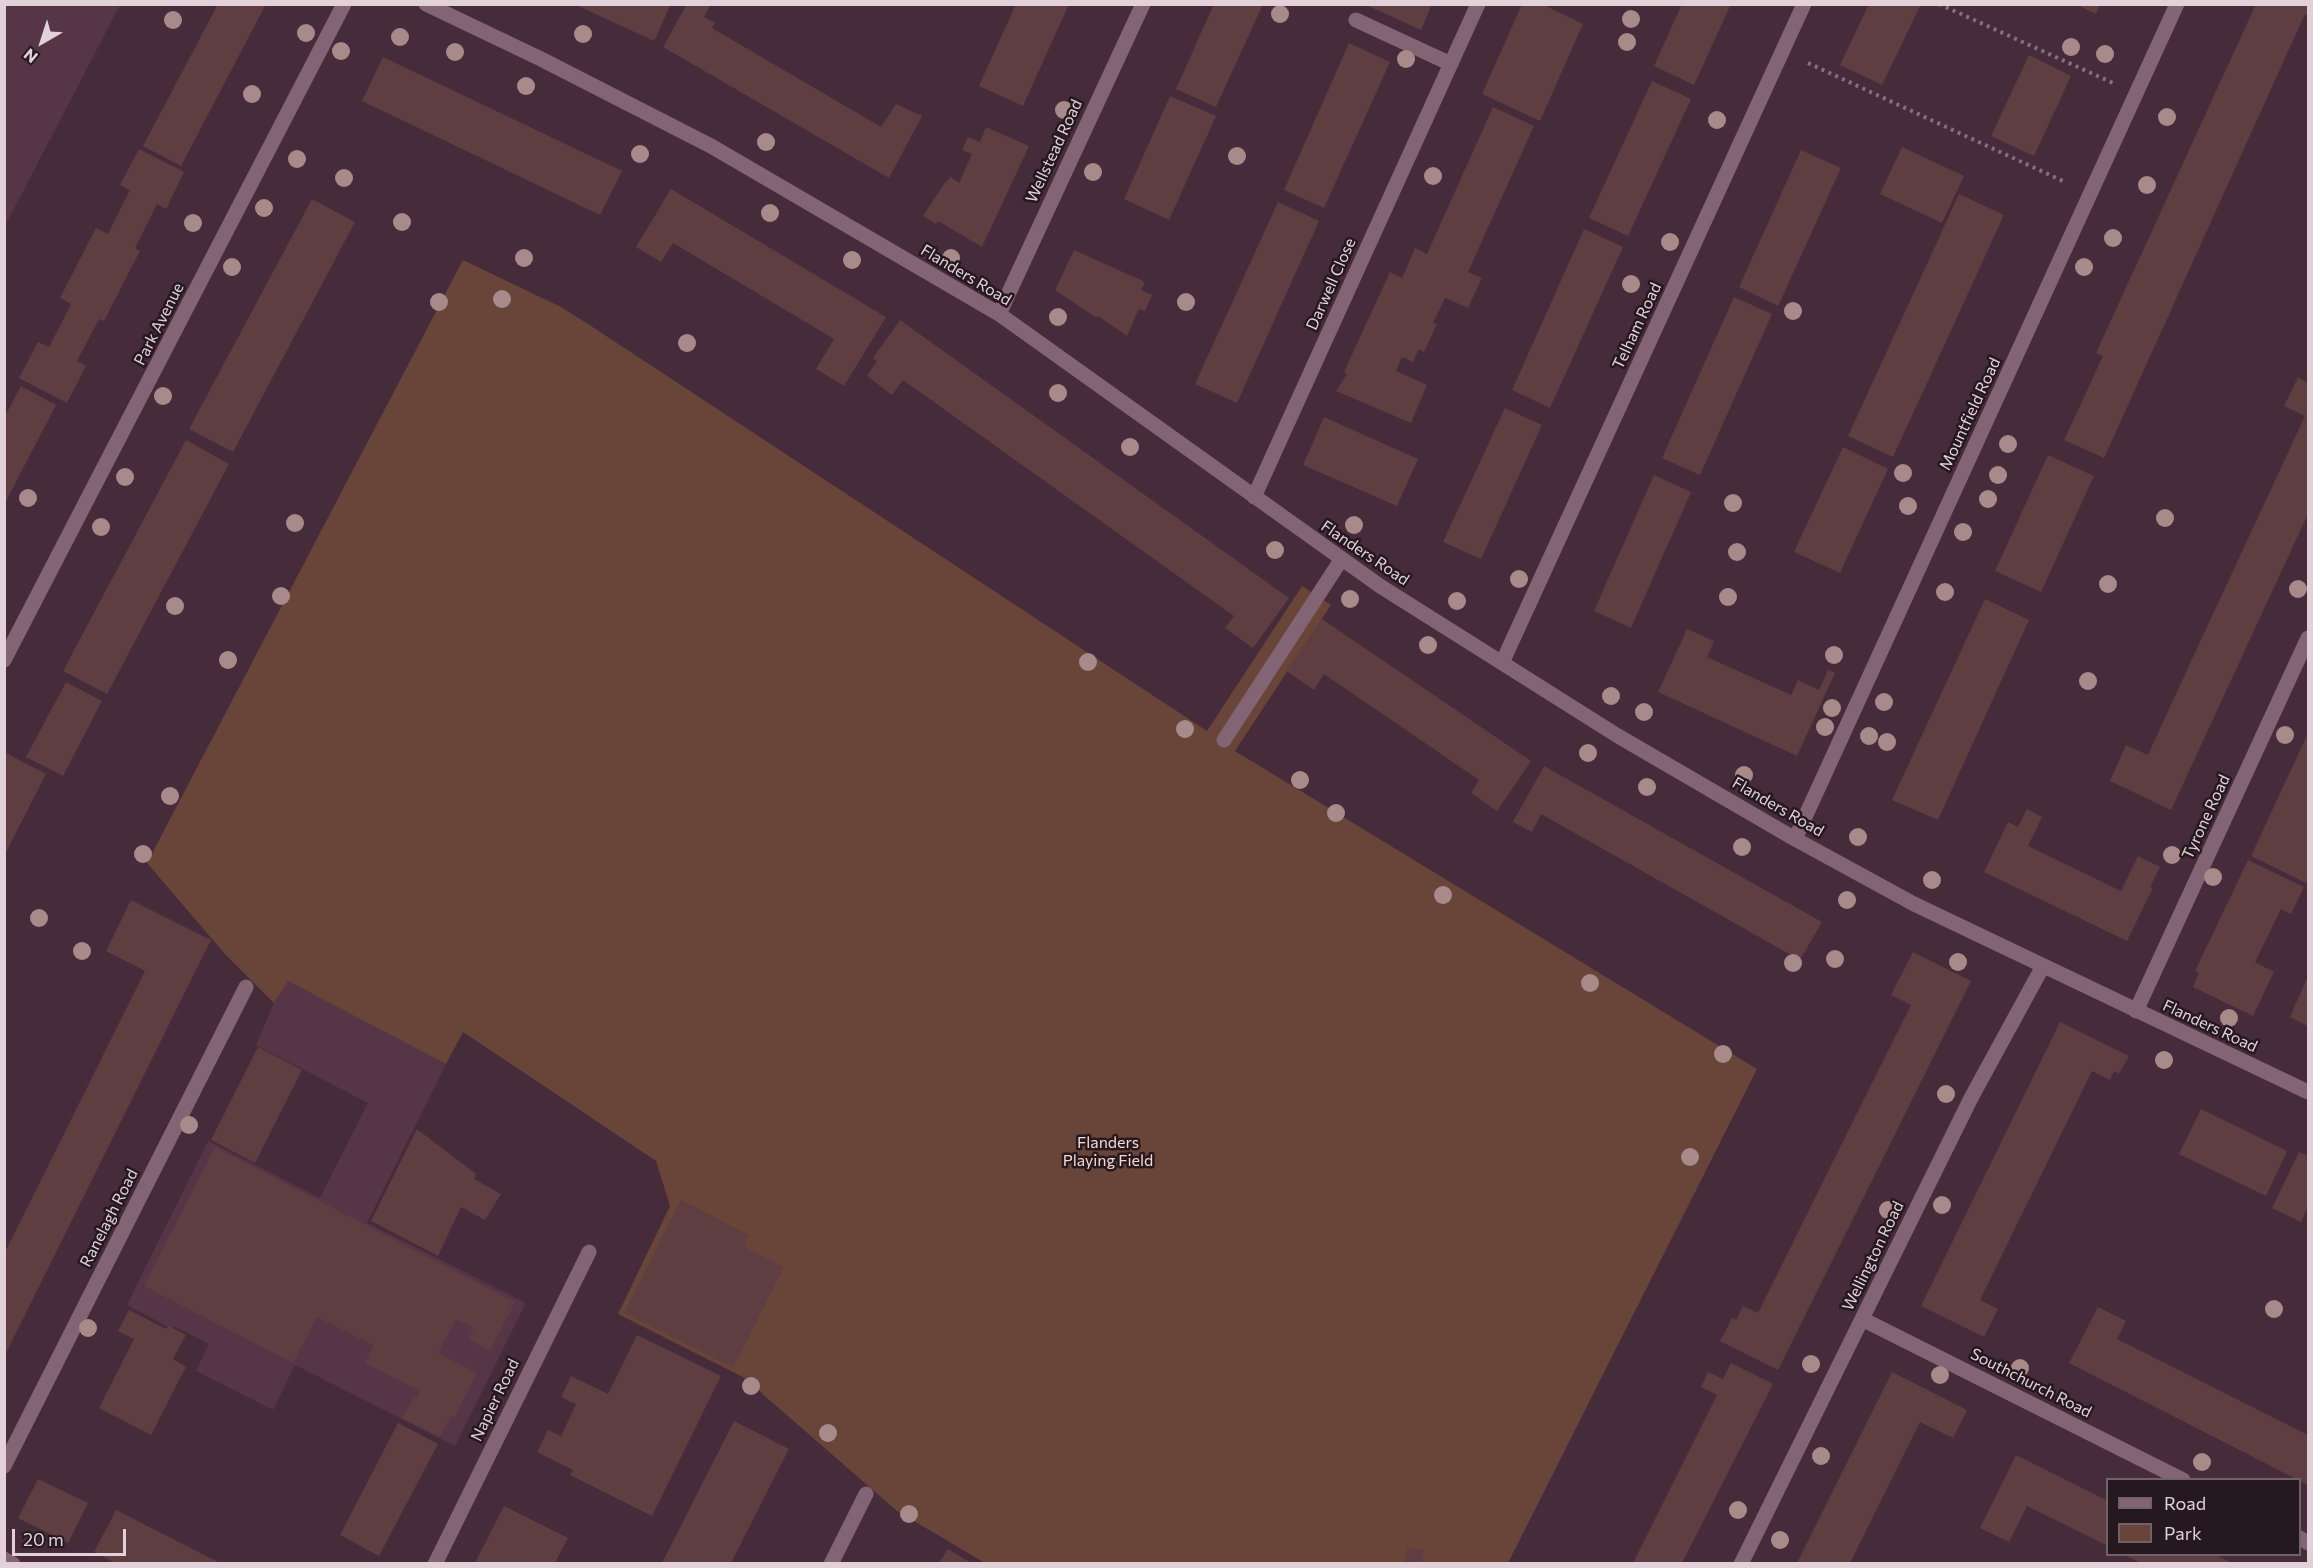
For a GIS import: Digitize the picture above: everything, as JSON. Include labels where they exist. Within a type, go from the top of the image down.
[{"type":"street","name":"Park Avenue","points":[[4,660],[344,4]]},
{"type":"street","name":"Flanders Road","points":[[426,4],[541,59],[711,146],[999,314],[1341,560],[1618,736],[1914,904],[2308,1092]]},
{"type":"street","name":"Wellstead Road","points":[[999,314],[1143,4]]},
{"type":"street","name":"Darwell Close","points":[[1254,497],[1478,4]]},
{"type":"street","name":"Telham Road","points":[[1502,663],[1804,4]]},
{"type":"street","name":"Mountfield Road","points":[[1795,838],[2176,4]]},
{"type":"street","points":[[1356,20],[1450,64]]},
{"type":"street","points":[[1224,740],[1341,560]]},
{"type":"street","name":"Tyrone Road","points":[[2136,1011],[2308,638]]},
{"type":"street","name":"Wellington Road","points":[[1741,1563],[1971,1098],[2043,966]]},
{"type":"street","name":"Ranelagh Road","points":[[4,1466],[246,987]]},
{"type":"street","name":"Napier Road","points":[[435,1563],[589,1252]]},
{"type":"street","name":"Southchurch Road","points":[[1862,1319],[2181,1478]]},
{"type":"street","points":[[831,1563],[866,1494]]},
{"type":"street","points":[[4,1559],[13,1563]]},
{"type":"path","points":[[1939,4],[2113,83]]},
{"type":"path","points":[[1805,62],[2067,183]]},
{"type":"shaded area","points":[[4,5],[120,5],[5,226]]},
{"type":"shaded area","points":[[288,980],[446,1064],[367,1223],[526,1303],[455,1446],[295,1365],[273,1410],[196,1371],[209,1344],[174,1326],[172,1329],[127,1305],[208,1141],[320,1198],[368,1103],[256,1045],[274,1003]]},
{"type":"green space","name":"Flanders Playing Field","points":[[463,260],[561,307],[588,324],[1207,731],[1302,586],[1331,605],[1235,751],[1757,1069],[1508,1563],[985,1563],[897,1511],[743,1377],[618,1314],[670,1206],[656,1161],[463,1032],[446,1064],[288,981],[274,1003],[224,953],[147,863]]},
{"type":"building","points":[[218,4],[266,4],[181,166],[143,146]]},
{"type":"building","points":[[574,4],[671,4],[654,41]]},
{"type":"building","points":[[687,4],[711,4],[704,17],[715,23],[712,28],[881,127],[896,104],[922,116],[889,178],[663,47]]},
{"type":"building","points":[[1016,4],[1069,4],[1023,106],[979,86]]},
{"type":"building","points":[[1214,4],[1263,4],[1216,107],[1176,89]]},
{"type":"building","points":[[1364,4],[1432,4],[1421,30]]},
{"type":"building","points":[[1522,4],[1542,4],[1583,24],[1540,121],[1482,94]]},
{"type":"building","points":[[1682,4],[1731,4],[1694,85],[1654,66]]},
{"type":"building","points":[[1869,4],[1921,4],[1882,85],[1840,65]]},
{"type":"building","points":[[2075,4],[2100,4],[2096,14]]},
{"type":"building","points":[[2256,4],[2308,4],[2308,16],[2305,14],[2104,458],[2064,440],[2103,356],[2096,353]]},
{"type":"building","points":[[1349,43],[1390,62],[1324,208],[1284,190]]},
{"type":"building","points":[[2029,55],[2071,76],[2034,156],[1991,136]]},
{"type":"building","points":[[383,57],[622,171],[600,215],[362,101]]},
{"type":"building","points":[[1652,81],[1691,99],[1628,236],[1589,218]]},
{"type":"building","points":[[1170,96],[1216,116],[1169,220],[1124,199]]},
{"type":"building","points":[[1493,107],[1534,126],[1468,272],[1482,278],[1468,308],[1445,298],[1433,323],[1437,324],[1424,352],[1419,349],[1413,362],[1402,357],[1396,371],[1427,385],[1411,423],[1336,391],[1347,374],[1344,372],[1390,272],[1402,278],[1415,248],[1427,254]]},
{"type":"building","points":[[986,127],[1029,146],[982,247],[938,221],[936,224],[923,216],[951,177],[959,183],[972,154],[962,150],[968,137],[980,142]]},
{"type":"building","points":[[1902,147],[1964,176],[1942,223],[1880,194]]},
{"type":"building","points":[[139,149],[184,172],[166,209],[157,204],[135,248],[140,251],[104,321],[99,319],[77,361],[86,366],[67,403],[19,378],[38,342],[49,347],[71,304],[60,298],[96,228],[108,234],[130,190],[120,185]]},
{"type":"building","points":[[1801,150],[1841,168],[1778,306],[1739,287]]},
{"type":"building","points":[[671,189],[886,317],[844,386],[816,369],[834,339],[673,243],[661,262],[636,247]]},
{"type":"building","points":[[1959,194],[2004,215],[1893,457],[1848,436]]},
{"type":"building","points":[[312,199],[355,222],[233,452],[189,429]]},
{"type":"building","points":[[1278,202],[1319,221],[1237,403],[1195,384]]},
{"type":"building","points":[[1584,229],[1623,247],[1550,408],[1512,390]]},
{"type":"building","points":[[1074,250],[1145,282],[1141,290],[1152,295],[1145,311],[1139,309],[1127,336],[1055,290]]},
{"type":"building","points":[[1734,297],[1772,314],[1700,475],[1662,458]]},
{"type":"building","points":[[900,320],[1289,598],[1253,648],[1225,628],[1234,616],[903,380],[892,395],[867,376],[877,361],[873,358]]},
{"type":"building","points":[[2298,377],[2308,383],[2308,514],[2171,810],[2110,781],[2126,745],[2148,755],[2305,416],[2284,406]]},
{"type":"building","points":[[21,386],[56,405],[4,505],[4,418]]},
{"type":"building","points":[[1505,408],[1542,425],[1481,559],[1443,542]]},
{"type":"building","points":[[1324,417],[1418,459],[1397,506],[1303,465]]},
{"type":"building","points":[[186,440],[229,464],[107,694],[63,671]]},
{"type":"building","points":[[1843,447],[1888,469],[1840,573],[1794,552]]},
{"type":"building","points":[[2048,455],[2094,476],[2041,592],[1995,571]]},
{"type":"building","points":[[1654,475],[1691,492],[1631,628],[1594,611]]},
{"type":"building","points":[[1985,599],[2029,620],[1938,820],[1892,800]]},
{"type":"building","points":[[1322,619],[1531,761],[1497,811],[1471,793],[1479,780],[1324,674],[1314,690],[1286,671]]},
{"type":"building","points":[[1687,629],[1714,641],[1707,657],[1791,695],[1798,680],[1819,690],[1828,670],[1835,673],[1797,756],[1658,692]]},
{"type":"building","points":[[66,682],[102,701],[63,776],[26,757]]},
{"type":"building","points":[[2308,733],[2308,884],[2251,856]]},
{"type":"building","points":[[4,752],[46,774],[4,856]]},
{"type":"building","points":[[1544,766],[1822,922],[1800,960],[1541,814],[1532,832],[1513,822]]},
{"type":"building","points":[[2027,809],[2042,817],[2028,846],[2121,891],[2138,856],[2160,867],[2150,887],[2153,888],[2127,941],[1984,872],[2008,822],[2018,827]]},
{"type":"building","points":[[2248,860],[2304,887],[2291,914],[2281,909],[2255,962],[2274,972],[2253,1016],[2193,987],[2199,973],[2195,971]]},
{"type":"building","points":[[131,900],[211,940],[4,1357],[4,1254],[145,971],[106,951]]},
{"type":"building","points":[[1913,952],[1971,981],[1778,1370],[1720,1341],[1732,1318],[1736,1320],[1743,1306],[1758,1313],[1911,1005],[1891,995]]},
{"type":"building","points":[[2308,976],[2308,1026],[2290,1017]]},
{"type":"building","points":[[2060,1022],[2129,1056],[2119,1074],[2114,1071],[2110,1080],[2092,1071],[1980,1300],[1998,1309],[1984,1337],[1921,1306]]},
{"type":"building","points":[[258,1047],[302,1070],[255,1163],[211,1140]]},
{"type":"building","points":[[2201,1109],[2287,1151],[2266,1196],[2179,1154]]},
{"type":"building","points":[[417,1129],[476,1174],[474,1179],[501,1194],[485,1220],[461,1207],[438,1256],[371,1221]]},
{"type":"building","points":[[215,1147],[515,1302],[490,1351],[468,1339],[474,1328],[456,1319],[438,1353],[477,1373],[454,1418],[451,1416],[440,1437],[402,1418],[420,1391],[365,1363],[373,1345],[317,1317],[293,1363],[144,1286]]},
{"type":"building","points":[[2299,1152],[2308,1156],[2308,1207],[2301,1222],[2272,1208]]},
{"type":"building","points":[[681,1200],[749,1235],[744,1247],[784,1267],[733,1368],[624,1313]]},
{"type":"building","points":[[2098,1307],[2126,1321],[2117,1339],[2308,1435],[2308,1485],[2301,1481],[2301,1478],[2294,1478],[2069,1363]]},
{"type":"building","points":[[129,1310],[166,1329],[169,1326],[186,1335],[173,1359],[186,1367],[151,1435],[99,1408],[134,1339],[118,1331]]},
{"type":"building","points":[[637,1335],[721,1376],[652,1516],[570,1475],[573,1470],[537,1452],[548,1430],[561,1436],[576,1404],[561,1397],[571,1376],[608,1394]]},
{"type":"building","points":[[1731,1363],[1773,1384],[1682,1563],[1633,1563],[1717,1395],[1701,1387],[1708,1372],[1723,1379]]},
{"type":"building","points":[[1892,1372],[1967,1410],[1953,1438],[1920,1422],[1850,1563],[1797,1563]]},
{"type":"building","points":[[734,1421],[789,1449],[731,1563],[662,1563]]},
{"type":"building","points":[[398,1423],[438,1444],[379,1556],[340,1535]]},
{"type":"building","points":[[2016,1455],[2106,1500],[2106,1545],[2027,1506],[2009,1542],[1980,1528]]},
{"type":"building","points":[[38,1479],[88,1503],[68,1543],[18,1518]]},
{"type":"building","points":[[504,1506],[568,1538],[555,1563],[475,1563]]},
{"type":"building","points":[[116,1510],[220,1563],[115,1563],[94,1552]]},
{"type":"building","points":[[1407,1548],[1424,1550],[1422,1563],[1405,1563]]},
{"type":"building","points":[[948,1549],[971,1563],[939,1563]]},
{"type":"building","points":[[2127,1556],[2218,1556],[2232,1563],[2141,1563]]}]
